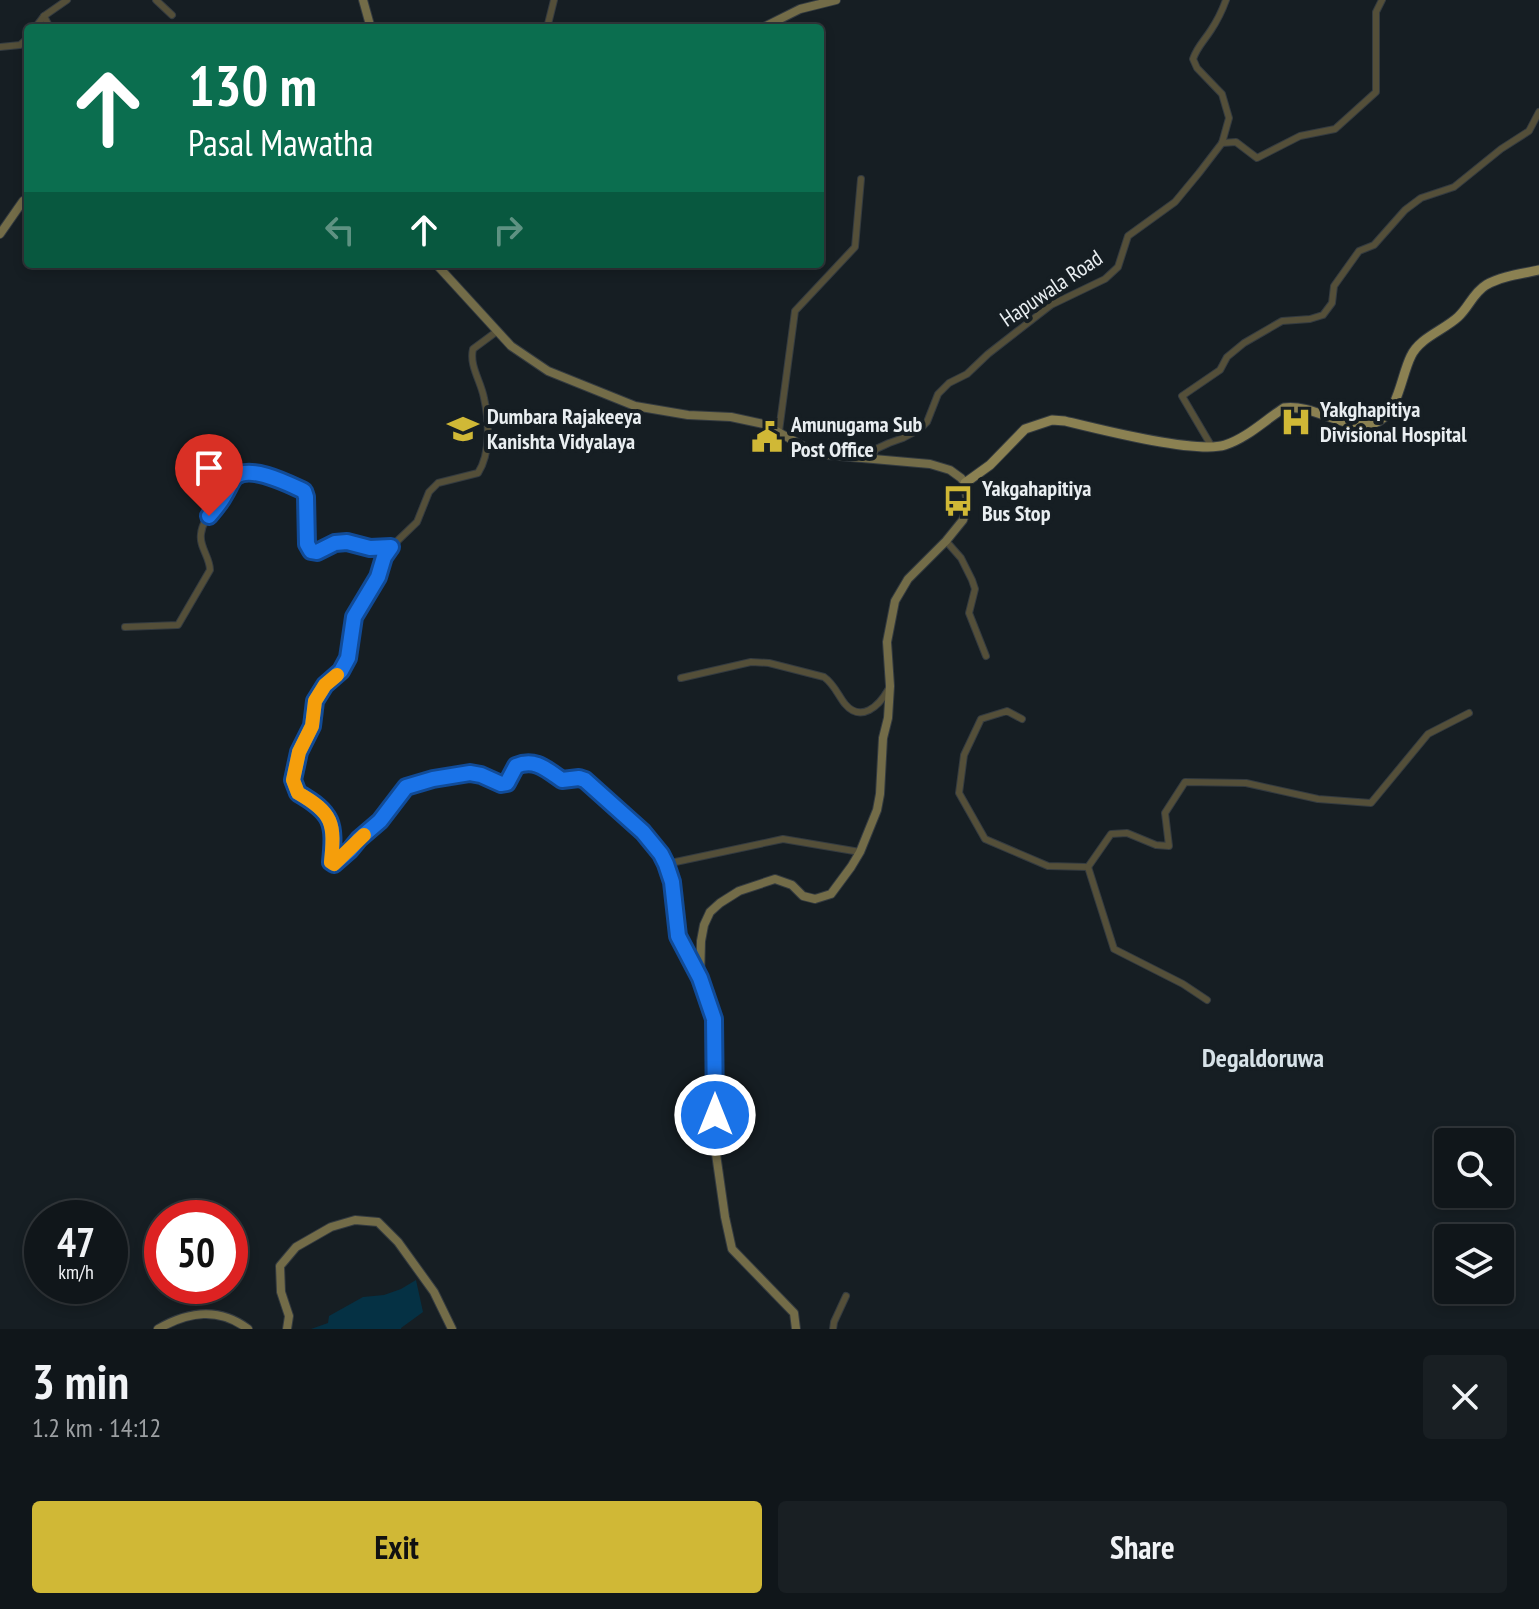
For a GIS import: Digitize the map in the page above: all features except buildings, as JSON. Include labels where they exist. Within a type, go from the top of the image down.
[{"type":"main road","points":[[363,0],[370,24]]},
{"type":"main road","points":[[770,24],[800,9],[836,0]]},
{"type":"main road","points":[[0,234],[24,200]]},
{"type":"main road","points":[[440,268],[496,332],[548,371],[635,406],[764,424],[817,454],[943,467],[965,483],[968,497],[963,520],[908,579],[895,601],[887,642],[890,686],[880,794],[860,852],[827,897],[815,899],[803,896],[792,885],[775,879],[739,891],[720,903],[710,912],[704,925],[700,978],[714,1019],[715,1147],[732,1249],[794,1313],[796,1329]]},
{"type":"main road","points":[[965,483],[990,465],[1025,429],[1052,420],[1165,442],[1212,447],[1237,440],[1284,408],[1314,411],[1357,425],[1367,426],[1378,422],[1395,401],[1415,349],[1456,319],[1474,295],[1487,285],[1539,270]]},
{"type":"main road","points":[[287,1329],[289,1316],[281,1292],[280,1266],[296,1247],[331,1227],[355,1220],[378,1222],[398,1242],[434,1292],[452,1329]]},
{"type":"main road","points":[[158,1329],[191,1315],[213,1313],[235,1319],[248,1329]]},
{"type":"street","points":[[38,24],[67,0]]},
{"type":"street","points":[[156,0],[172,15]]},
{"type":"street","points":[[548,24],[554,0]]},
{"type":"street","points":[[1226,0],[1211,31],[1196,48],[1193,59],[1197,68],[1222,94],[1229,118],[1222,143],[1236,142],[1257,158],[1300,136],[1335,129],[1376,92],[1376,12],[1382,0]]},
{"type":"street","points":[[44,16],[48,24]]},
{"type":"street","points":[[0,47],[20,45],[24,42]]},
{"type":"street","points":[[1212,447],[1182,396],[1220,370],[1227,357],[1257,335],[1282,321],[1323,315],[1332,303],[1334,286],[1359,251],[1374,245],[1405,210],[1421,198],[1454,187],[1529,131],[1539,112]]},
{"type":"street","name":"Hapuwala Road","points":[[870,459],[876,449],[920,429],[927,422],[938,394],[949,383],[967,374],[1051,305],[1105,279],[1118,267],[1128,236],[1175,202],[1222,143]]},
{"type":"street","points":[[779,431],[795,311],[855,247],[861,179]]},
{"type":"street","points":[[496,332],[473,349],[471,358],[484,397],[487,435],[484,464],[478,473],[438,483],[429,492],[417,522],[384,557],[378,577],[354,617],[348,658],[315,701],[312,726],[299,752],[293,780],[298,793],[326,813],[330,821],[333,841],[331,862],[334,864],[380,821],[406,787],[470,773],[501,784],[507,783],[516,766],[526,762],[539,764],[562,780],[585,780],[643,832],[661,854],[672,882],[678,936],[700,978]]},
{"type":"street","points":[[125,627],[178,625],[210,570],[200,537],[203,523],[235,477],[240,475],[269,475],[304,491],[307,544],[311,551],[317,552],[335,543],[347,542],[370,548],[391,547]]},
{"type":"street","points":[[946,541],[961,558],[972,580],[975,589],[969,613],[986,656]]},
{"type":"street","points":[[681,678],[751,662],[769,663],[824,677],[848,708],[860,712],[875,709],[890,686]]},
{"type":"street","points":[[1022,719],[1007,711],[981,719],[964,755],[959,793],[985,839],[1048,866],[1088,867]]},
{"type":"street","points":[[1088,867],[1111,834],[1127,833],[1156,845],[1169,846],[1165,813],[1185,782],[1246,783],[1318,799],[1371,803],[1428,734],[1469,713]]},
{"type":"street","points":[[666,864],[783,839],[860,852]]},
{"type":"street","points":[[1088,867],[1114,949],[1183,984],[1207,1000]]},
{"type":"street","points":[[833,1329],[846,1296]]},
{"type":"shaded area","points":[[416,1280],[423,1312],[401,1329],[311,1329],[328,1323],[329,1316],[363,1297],[384,1295]]},
{"type":"slow traffic","points":[[337,675],[325,685],[315,701],[312,726],[299,752],[293,780],[298,793],[326,813],[330,821],[333,841],[331,862],[334,864],[364,835]]},
{"type":"place","name":"Yakghapitiya Divisional Hospital","points":[[1296,422]]},
{"type":"place","name":"Dumbara Rajakeeya Kanishta Vidyalaya","points":[[463,429]]},
{"type":"place","name":"Amunugama Sub Post Office","points":[[767,437]]},
{"type":"place","name":"Yakgahapitiya Bus Stop","points":[[958,501]]},
{"type":"district","name":"Degaldoruwa","points":[[1263,1057]]},
{"type":"route","points":[[209,516],[235,477],[259,473],[304,491],[307,544],[311,551],[317,552],[335,543],[347,542],[370,548],[391,547],[384,557],[378,577],[354,617],[348,658],[315,701],[312,726],[299,752],[293,780],[298,793],[326,813],[330,821],[333,841],[331,862],[334,864],[380,821],[406,787],[470,773],[501,784],[507,783],[516,766],[526,762],[539,764],[562,780],[585,780],[643,832],[666,864],[672,882],[678,936],[700,978],[714,1019],[715,1115]]}]
